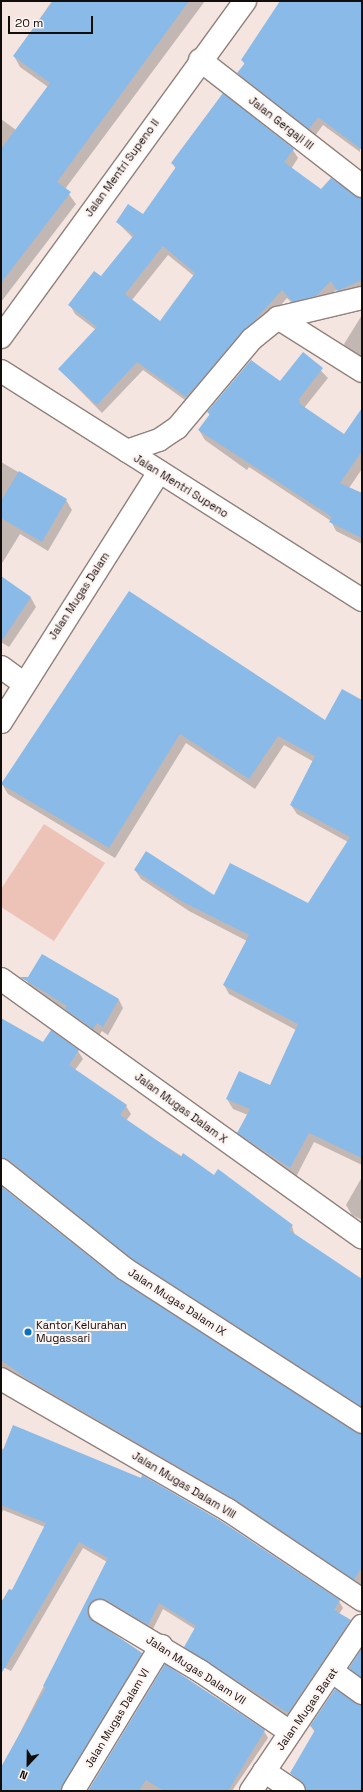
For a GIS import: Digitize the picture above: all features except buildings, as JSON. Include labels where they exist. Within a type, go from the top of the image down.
[{"type":"street","name":"Jalan Mentri Supeno II","points":[[1,337],[200,60],[245,1]]},
{"type":"street","name":"Jalan Gergaji III","points":[[200,60],[362,186]]},
{"type":"street","points":[[127,451],[159,440],[177,428],[252,339],[278,318],[362,298]]},
{"type":"street","points":[[278,318],[362,371]]},
{"type":"street","name":"Jalan Mentri Supeno","points":[[1,371],[362,600]]},
{"type":"street","name":"Jalan Mugas Dalam","points":[[1,722],[23,682],[159,472]]},
{"type":"street","points":[[1,667],[23,682]]},
{"type":"street","name":"Jalan Mugas Dalam X","points":[[1,979],[362,1237]]},
{"type":"street","name":"Jalan Mugas Dalam IX","points":[[1,1170],[125,1269],[362,1422]]},
{"type":"street","name":"Jalan Mugas Dalam VIII","points":[[1,1379],[228,1510],[362,1600]]},
{"type":"street","name":"Jalan Mugas Dalam VII","points":[[100,1611],[161,1646],[290,1732]]},
{"type":"street","name":"Jalan Mugas Barat","points":[[252,1791],[290,1732],[333,1672],[362,1626]]},
{"type":"street","name":"Jalan Mugas Dalam VI","points":[[73,1791],[161,1646]]},
{"type":"street","points":[[333,1672],[362,1693]]},
{"type":"street","points":[[264,1772],[294,1791]]},
{"type":"shaded area","points":[[44,824],[105,863],[54,941],[1,907],[1,889]]},
{"type":"place","name":"Kantor Kelurahan Mugassari","points":[[28,1332]]}]
